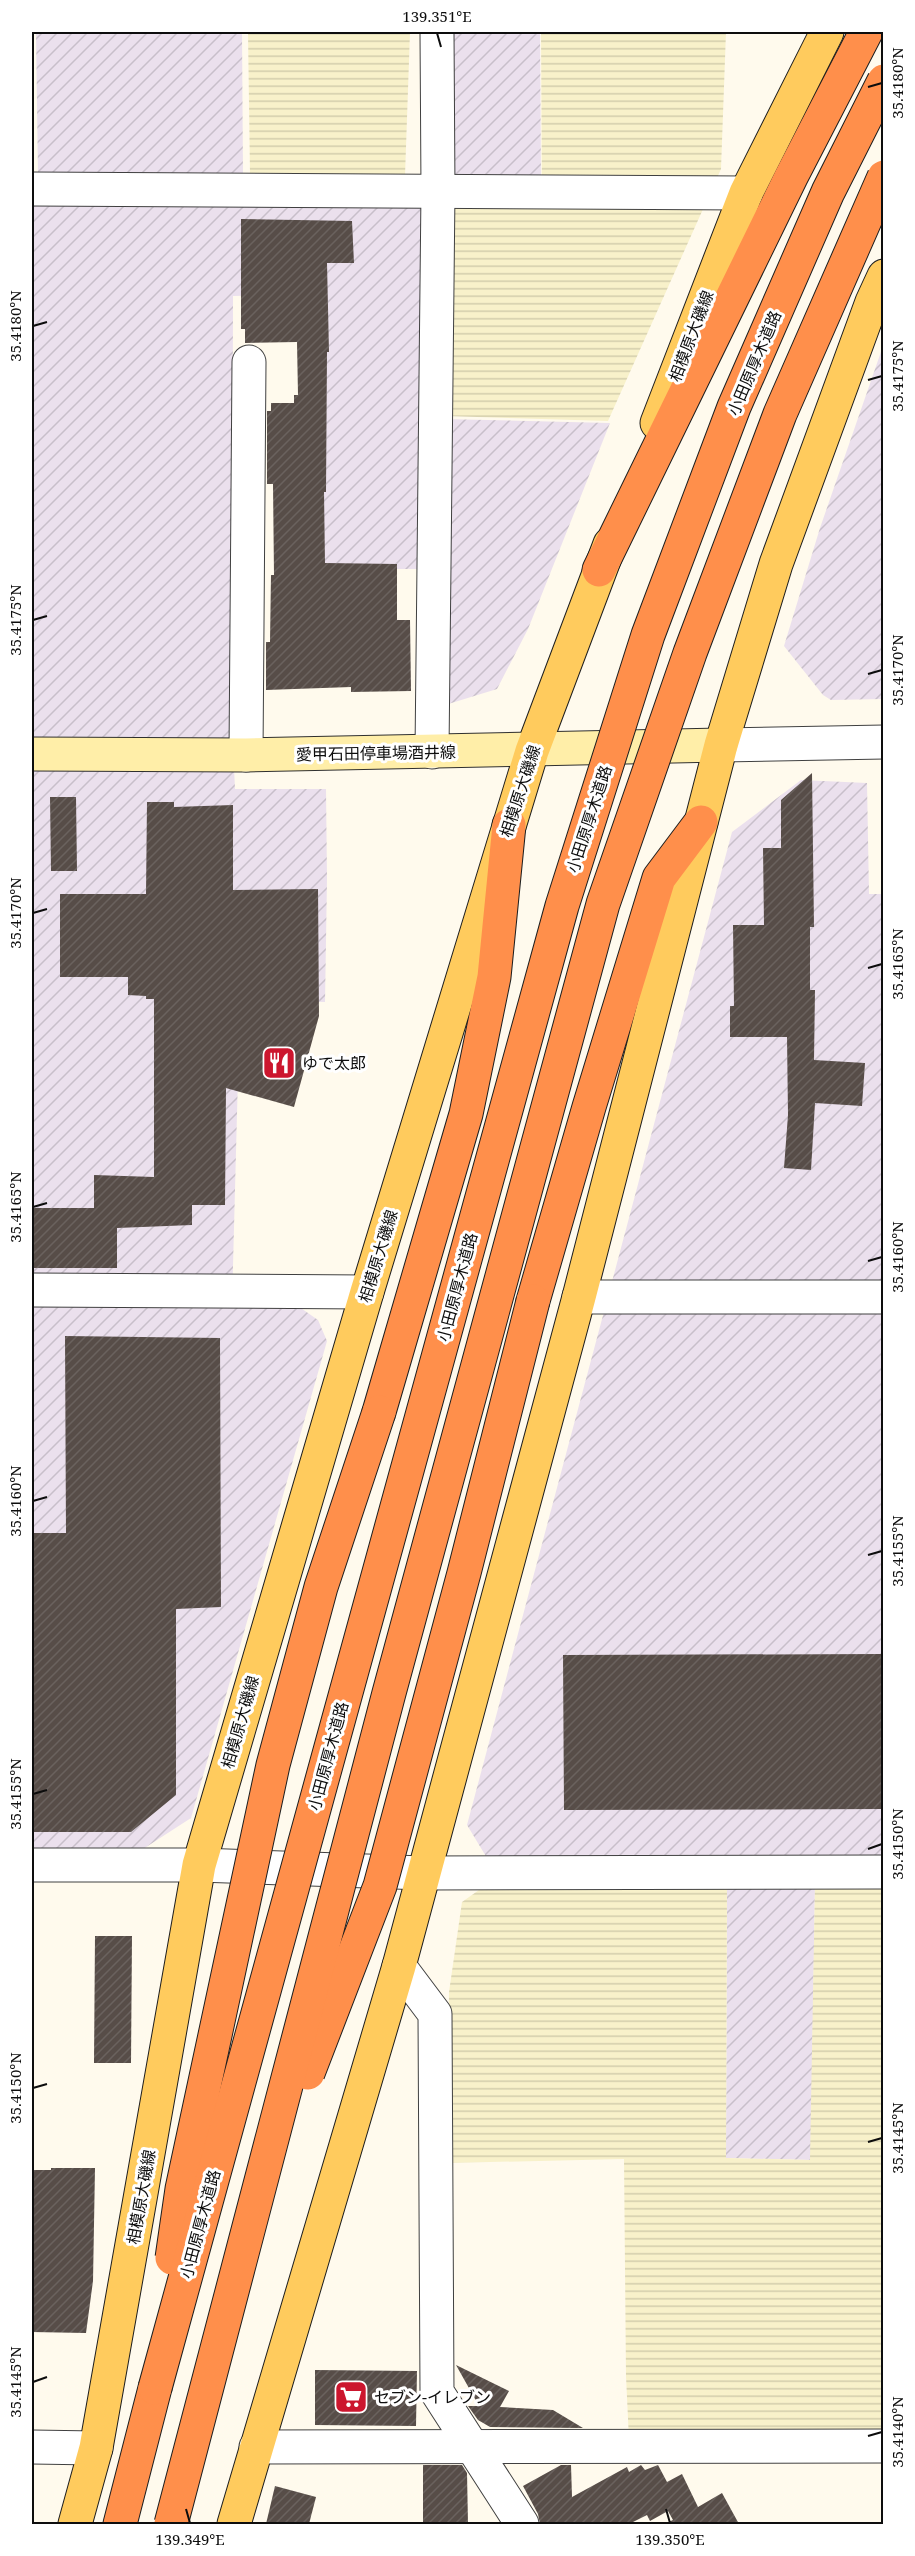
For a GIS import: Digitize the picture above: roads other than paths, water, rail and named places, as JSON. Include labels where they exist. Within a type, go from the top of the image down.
[{"type":"highway","points":[[599,570],[791,177],[866,32]]},
{"type":"highway","name":"小田原厚木道路","points":[[120,2524],[155,2388],[561,906],[648,635],[734,407],[828,192],[884,81]]},
{"type":"highway","points":[[171,2524],[389,1693],[603,904],[686,664],[780,414],[884,177]]},
{"type":"highway","points":[[268,2157],[313,2062],[380,1886],[464,1573],[533,1301],[589,1107],[659,878],[701,822]]},
{"type":"highway","points":[[155,2388],[182,2188],[273,1765],[321,1587],[379,1412],[465,1114],[494,977],[509,825]]},
{"type":"main road","name":"相模原大磯線","points":[[75,2524],[96,2448],[200,1864],[367,1292],[532,751],[599,570],[746,193],[827,32]]},
{"type":"main road","points":[[234,2524],[399,1966],[579,1297],[721,745],[776,564],[872,302],[884,276]]},
{"type":"main road","name":"愛甲石田停車場酒井線","points":[[32,754],[246,756],[721,745]]},
{"type":"street","points":[[432,753],[438,191],[437,32]]},
{"type":"street","points":[[32,189],[746,193]]},
{"type":"street","points":[[246,756],[260,565],[261,395],[249,362]]},
{"type":"street","points":[[721,745],[884,742]]},
{"type":"street","points":[[32,1290],[367,1292]]},
{"type":"street","points":[[579,1297],[884,1297]]},
{"type":"street","points":[[32,1865],[200,1864],[423,1873],[884,1872]]},
{"type":"street","points":[[399,1966],[435,2014],[437,2392],[522,2524]]},
{"type":"street","points":[[256,2447],[884,2446]]},
{"type":"street","points":[[32,2447],[96,2448]]},
{"type":"place","name":"ゆで太郎","points":[[279,1063]]},
{"type":"place","name":"セブン-イレブン","points":[[351,2397]]}]
